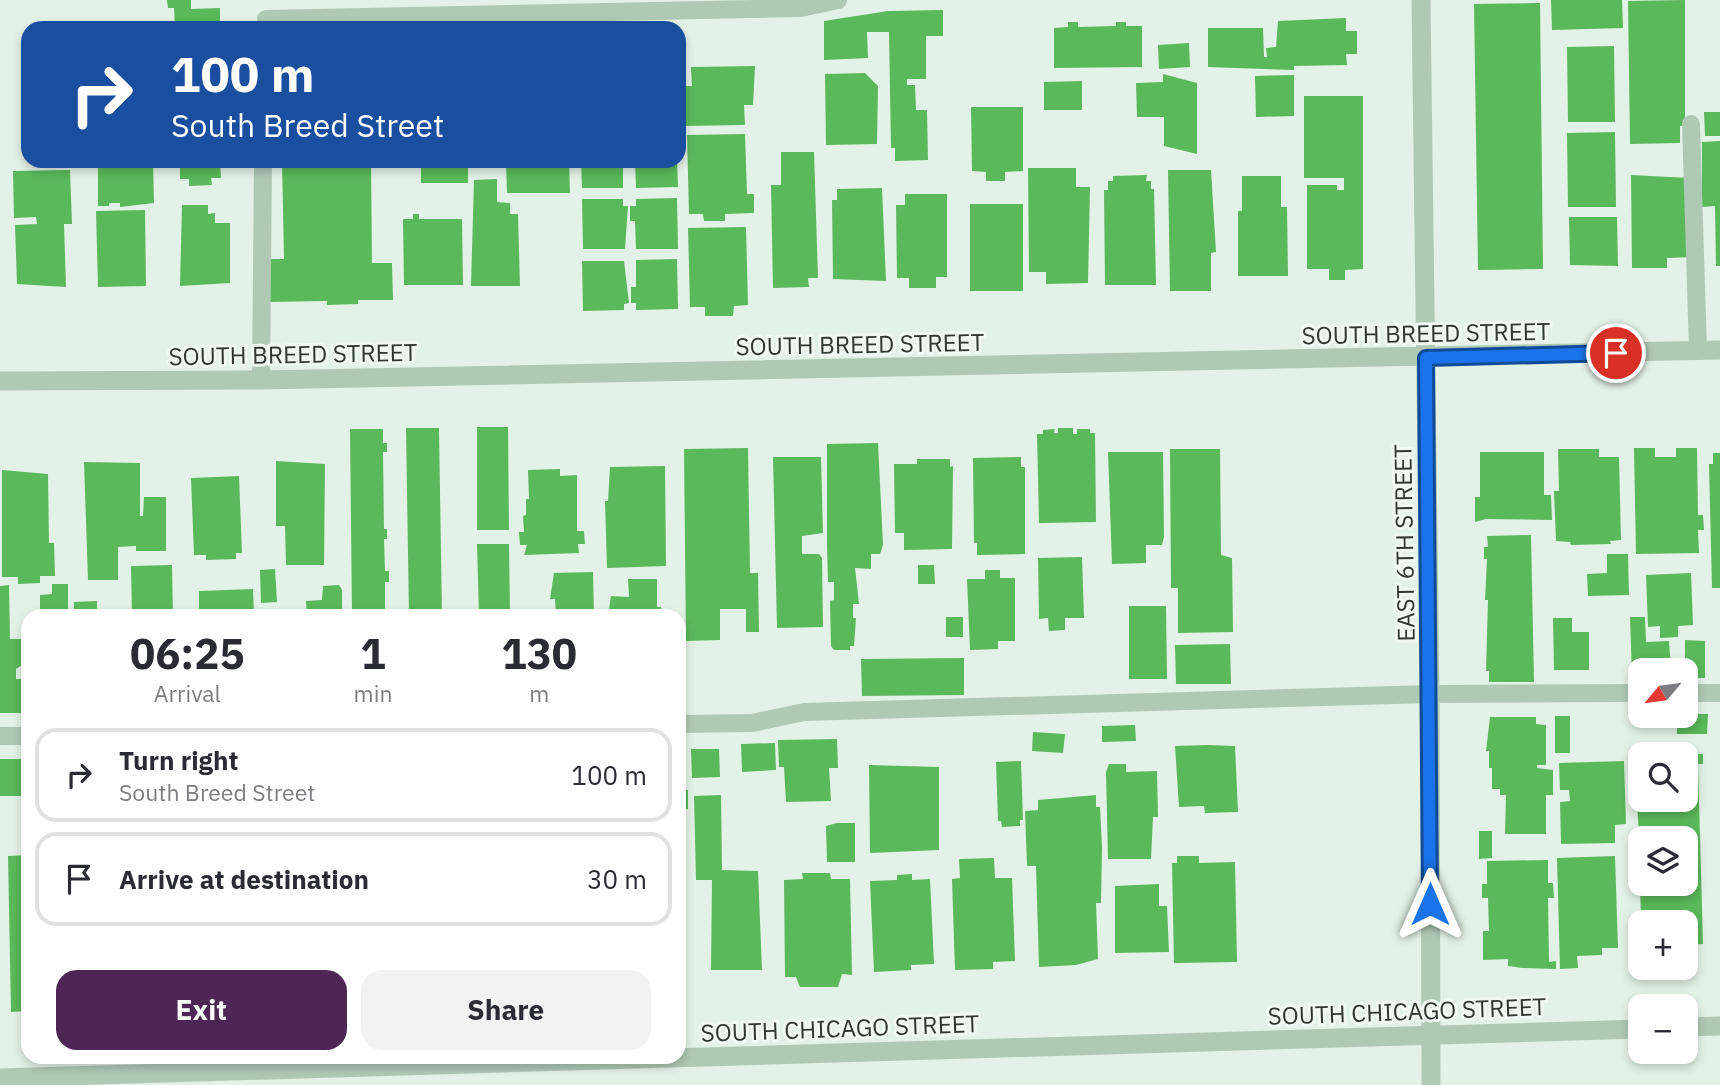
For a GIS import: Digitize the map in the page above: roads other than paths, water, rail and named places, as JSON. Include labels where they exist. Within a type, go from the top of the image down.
[{"type":"street","name":"EAST 6TH STREET","points":[[1421,0],[1430,694],[1431,1085]]},
{"type":"street","name":"SOUTH BREED STREET","points":[[0,381],[261,380],[1720,350]]},
{"type":"street","points":[[1698,1027],[1720,1026]]},
{"type":"street","name":"SOUTH CHICAGO STREET","points":[[686,1057],[1628,1029]]},
{"type":"street","name":"SOUTH CHICAGO STREET","points":[[0,1078],[466,1064]]},
{"type":"lane","points":[[266,21],[801,8],[838,0]]},
{"type":"lane","points":[[1691,124],[1698,351]]},
{"type":"lane","points":[[261,380],[263,168]]},
{"type":"lane","points":[[1698,693],[1720,692]]},
{"type":"lane","points":[[686,724],[752,723],[804,712],[1430,694],[1628,693]]},
{"type":"lane","points":[[0,736],[21,736]]}]
